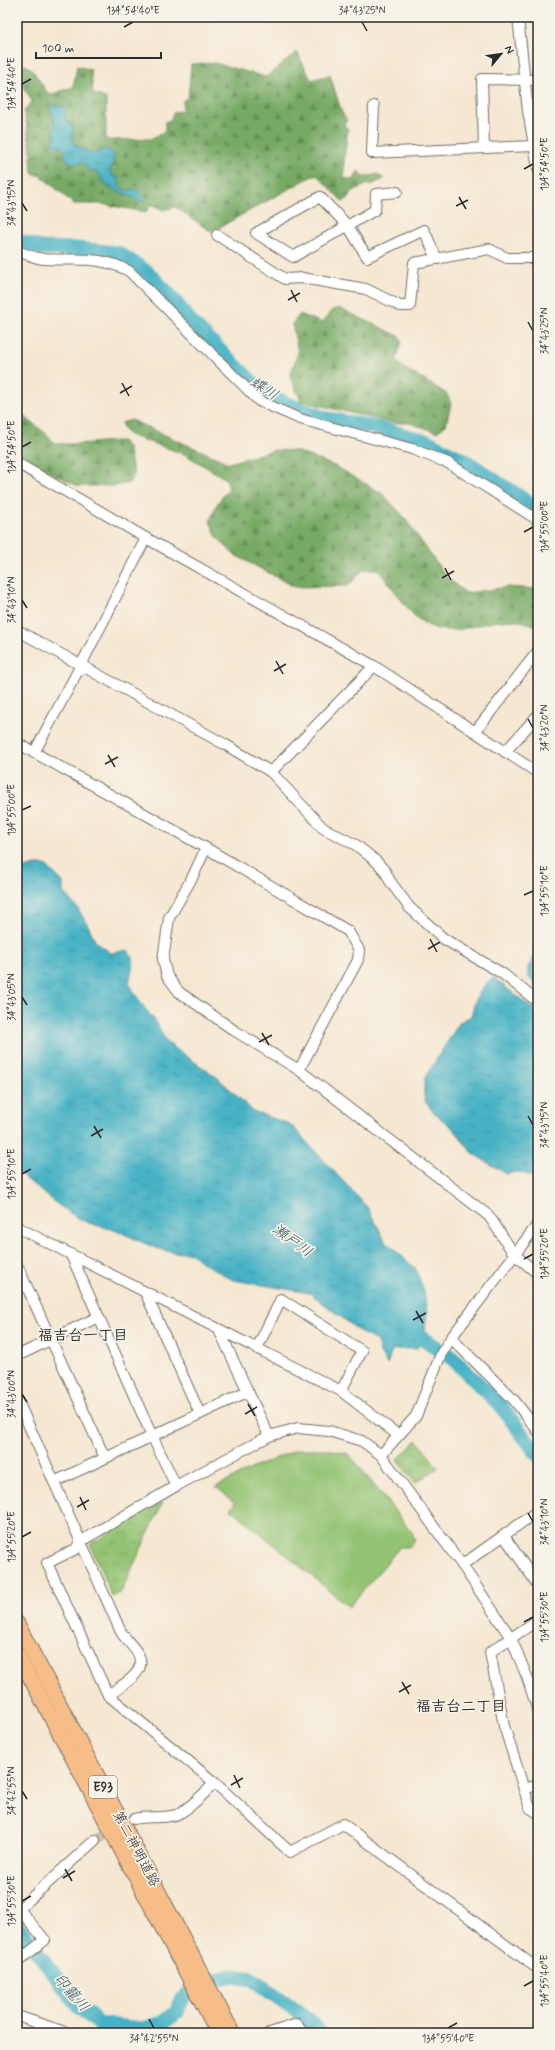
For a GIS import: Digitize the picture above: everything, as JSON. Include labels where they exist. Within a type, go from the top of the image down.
[{"type":"highway","name":"第二神明道路","points":[[17,1623],[233,2033]]},
{"type":"highway","name":"第二神明道路","points":[[17,1653],[218,2033]]},
{"type":"street","points":[[518,17],[524,80],[538,168]]},
{"type":"street","points":[[484,148],[482,79],[538,80]]},
{"type":"street","points":[[374,106],[372,153],[534,146]]},
{"type":"street","points":[[397,192],[376,194],[375,210],[348,226],[293,257],[256,233],[320,197],[348,226],[367,256],[424,230],[437,258]]},
{"type":"street","points":[[217,235],[285,279],[302,278],[366,289],[400,306],[410,306],[414,263],[489,249],[507,258],[538,258]]},
{"type":"street","points":[[17,252],[42,259],[85,259],[113,263],[129,271],[259,401],[300,419],[412,449],[448,463],[538,520]]},
{"type":"street","points":[[17,462],[146,538],[374,666],[538,773]]},
{"type":"street","points":[[34,753],[146,538]]},
{"type":"street","points":[[17,630],[226,745],[270,772],[323,828],[356,845],[376,861],[385,871],[390,881],[409,907],[444,939],[503,974],[538,1002]]},
{"type":"street","points":[[475,732],[538,651]]},
{"type":"street","points":[[270,772],[374,666]]},
{"type":"street","points":[[505,752],[538,714]]},
{"type":"street","points":[[17,743],[206,848],[348,931],[359,950],[358,960],[299,1070]]},
{"type":"street","points":[[206,848],[193,876],[169,918],[163,960],[167,976],[179,992],[235,1031],[299,1070],[489,1216],[514,1254],[538,1274]]},
{"type":"street","points":[[381,1455],[416,1416],[441,1354],[451,1338],[538,1224]]},
{"type":"street","points":[[17,1227],[341,1391],[398,1435]]},
{"type":"street","points":[[71,1255],[176,1486]]},
{"type":"street","points":[[17,1265],[105,1458]]},
{"type":"street","points":[[145,1292],[200,1414]]},
{"type":"street","points":[[256,1348],[281,1300],[362,1351],[341,1391]]},
{"type":"street","points":[[17,1356],[98,1317]]},
{"type":"street","points":[[219,1330],[269,1436]]},
{"type":"street","points":[[451,1338],[514,1400],[538,1431]]},
{"type":"street","points":[[54,1482],[247,1392]]},
{"type":"street","points":[[17,1399],[121,1632],[139,1656],[140,1666],[137,1674],[108,1695]]},
{"type":"street","points":[[538,1711],[527,1677],[511,1638],[462,1565],[381,1455],[362,1441],[329,1431],[298,1428],[269,1436],[176,1486],[81,1540],[76,1549],[47,1563],[108,1695],[215,1783],[290,1852],[343,1824],[534,1966],[538,1967]]},
{"type":"street","points":[[462,1565],[538,1511]]},
{"type":"street","points":[[504,1536],[538,1586]]},
{"type":"street","points":[[538,1620],[490,1652],[504,1726],[530,1808],[538,1813]]},
{"type":"street","points":[[134,1819],[145,1816],[162,1817],[178,1814],[190,1806],[215,1783]]},
{"type":"street","points":[[524,1790],[538,1785]]},
{"type":"street","points":[[17,1946],[21,1959],[45,1940],[19,1909],[95,1840]]},
{"type":"street","points":[[17,2016],[68,2033]]},
{"type":"street","points":[[270,2033],[297,2024],[304,2033]]},
{"type":"green space","points":[[297,52],[311,80],[330,75],[342,113],[347,120],[344,124],[348,129],[344,160],[344,178],[354,180],[358,171],[365,177],[377,174],[384,179],[373,184],[365,185],[350,193],[349,198],[343,202],[316,174],[211,232],[176,207],[163,210],[151,204],[146,212],[101,204],[74,204],[41,176],[32,173],[30,144],[24,111],[32,101],[18,78],[18,69],[25,65],[31,68],[49,95],[73,87],[77,66],[91,70],[93,94],[106,98],[106,140],[150,139],[165,131],[165,122],[170,120],[174,112],[182,111],[183,101],[188,97],[191,64],[215,63],[266,77]]},
{"type":"green space","points":[[339,308],[399,336],[402,342],[396,360],[401,366],[447,394],[451,404],[446,425],[437,432],[409,423],[393,423],[301,401],[290,377],[298,352],[292,324],[300,314],[322,323],[332,310]]},
{"type":"green space","points":[[17,411],[48,435],[54,443],[71,444],[122,441],[128,447],[134,475],[129,483],[114,486],[78,486],[22,459],[17,456]]},
{"type":"green space","points":[[131,420],[229,463],[274,450],[296,451],[337,467],[383,494],[405,518],[447,578],[466,593],[508,587],[538,589],[538,627],[525,622],[512,620],[491,622],[450,630],[429,626],[413,614],[378,569],[364,569],[348,586],[295,587],[233,554],[217,537],[210,521],[217,504],[229,488],[226,479],[184,454],[129,435],[121,423]]},
{"type":"green space","points":[[417,1440],[438,1468],[415,1483],[397,1460]]},
{"type":"green space","points":[[298,1449],[327,1449],[349,1454],[412,1532],[415,1540],[409,1547],[400,1547],[349,1607],[230,1508],[235,1503],[216,1487],[253,1468]]},
{"type":"green space","points":[[163,1502],[121,1592],[112,1597],[90,1544]]},
{"type":"water","points":[[50,105],[65,107],[65,119],[72,126],[73,142],[76,146],[94,154],[106,148],[115,155],[110,171],[113,177],[117,176],[120,187],[128,191],[132,189],[139,191],[146,201],[144,202],[107,186],[97,172],[89,171],[84,163],[72,163],[65,158],[64,149],[51,142],[56,136],[52,128],[56,127]]},
{"type":"water","points":[[34,865],[46,865],[63,882],[63,892],[78,909],[89,927],[95,941],[111,953],[128,950],[134,961],[129,983],[140,1002],[157,1023],[166,1042],[218,1078],[254,1112],[290,1124],[367,1207],[386,1242],[416,1269],[424,1291],[427,1312],[424,1340],[417,1348],[392,1350],[387,1365],[380,1353],[377,1341],[363,1334],[310,1293],[233,1280],[201,1262],[191,1253],[163,1250],[148,1245],[118,1231],[89,1223],[71,1214],[17,1171],[17,869],[20,870]]},
{"type":"water","points":[[538,949],[538,988],[528,976],[528,967]]},
{"type":"water","points":[[493,977],[538,1013],[537,1181],[530,1176],[519,1172],[507,1174],[475,1154],[458,1134],[432,1110],[424,1098],[425,1077],[460,1022],[471,1016],[474,1004],[479,994]]},
{"type":"waterway","name":"蝶川","points":[[17,241],[42,248],[77,249],[118,253],[147,272],[167,292],[191,322],[255,385],[284,403],[324,418],[378,428],[428,442],[467,462],[538,509]]},
{"type":"waterway","name":"瀬戸川","points":[[408,1328],[452,1358],[500,1405],[538,1455]]},
{"type":"waterway","name":"印籠川","points":[[17,1926],[79,2007],[99,2024],[142,2029],[163,2023],[177,2012],[182,1999],[190,1992],[212,1980],[233,1976],[252,1979],[308,2019],[320,2033]]},
{"type":"tunnel","points":[[95,1840],[117,1828]]},
{"type":"district","name":"福吉台一丁目","points":[[83,1336]]},
{"type":"district","name":"福吉台二丁目","points":[[461,1707]]}]
